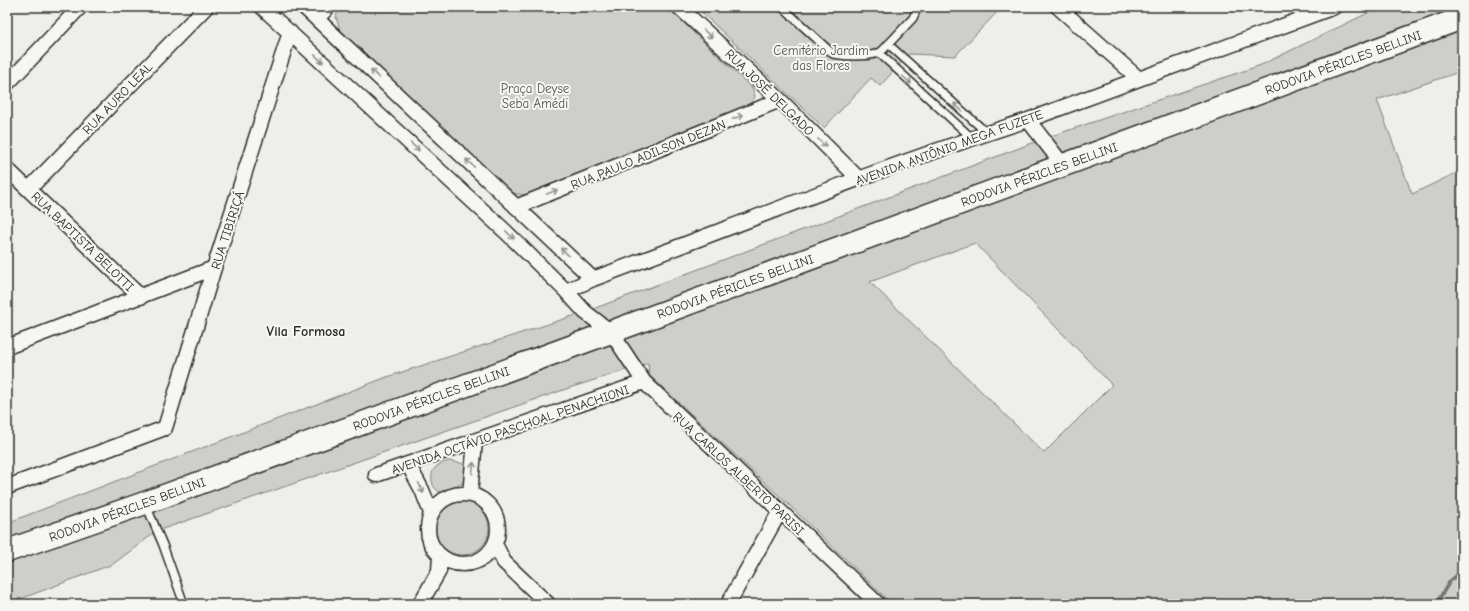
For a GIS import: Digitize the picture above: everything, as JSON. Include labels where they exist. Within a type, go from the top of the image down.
[{"type":"main road","name":"RODOVIA PÉRICLES BELLINI","points":[[7,551],[145,503],[1462,18]]},
{"type":"street","points":[[7,84],[80,7]]},
{"type":"street","name":"RUA AURO LEAL","points":[[29,189],[206,7]]},
{"type":"street","name":"RUA CARLOS ALBERTO PARISI","points":[[262,7],[501,227],[566,291],[585,312],[611,332],[644,382],[878,604]]},
{"type":"street","points":[[304,7],[593,279]]},
{"type":"street","points":[[317,19],[328,7]]},
{"type":"street","name":"RUA JOSÉ DELGADO","points":[[679,7],[780,100],[859,179]]},
{"type":"street","points":[[1058,7],[1138,78]]},
{"type":"street","name":"AVENIDA ANTÔNIO MEGA FUZETE","points":[[566,291],[593,279],[859,179],[972,138],[1028,120],[1138,78],[1334,7]]},
{"type":"street","name":"RUA TIBIRIÇÁ","points":[[7,487],[165,428],[214,268],[290,32]]},
{"type":"street","name":"RUA PAULO ADILSON DEZAN","points":[[516,207],[780,100]]},
{"type":"street","points":[[1028,120],[1063,164]]},
{"type":"street","name":"RUA BAPTISTA BELOTTI","points":[[7,169],[141,297]]},
{"type":"street","points":[[7,347],[214,268]]},
{"type":"street","name":"AVENIDA OCTÁVIO PASCHOAL PENACHIONI","points":[[376,475],[475,442],[644,382]]},
{"type":"street","points":[[470,494],[475,442]]},
{"type":"street","points":[[408,464],[422,490],[431,514]]},
{"type":"street","points":[[458,494],[470,494],[482,499],[491,507],[497,519],[499,532],[495,544],[485,557],[470,564],[453,563],[440,556],[431,543],[428,528],[431,514],[438,504],[447,497],[458,494]]},
{"type":"street","points":[[728,604],[780,511]]},
{"type":"street","points":[[495,544],[504,562],[548,604]]},
{"type":"street","points":[[420,604],[439,570],[440,556]]},
{"type":"street","points":[[485,557],[504,562]]},
{"type":"street","points":[[439,570],[453,563]]},
{"type":"lane","points":[[782,7],[833,54],[871,55],[878,53],[913,18],[916,7]]},
{"type":"lane","points":[[888,44],[987,133]]},
{"type":"lane","points":[[878,53],[972,138]]},
{"type":"lane","points":[[145,503],[163,545],[184,604]]},
{"type":"green space","name":"Praça Deyse Seba Amédi","points":[[339,7],[667,7],[753,89],[755,97],[746,109],[524,195],[511,193],[340,30],[336,17]]},
{"type":"green space","name":"Cemitério Jardim das Flores","points":[[696,7],[1002,7],[955,56],[909,54],[880,86],[871,78],[824,128]]},
{"type":"green space","points":[[1372,7],[1462,7],[1462,71],[1377,100],[1412,194],[1462,170],[1462,604],[892,604],[788,504],[649,375],[648,363],[563,390],[157,531],[113,564],[7,604],[7,523],[387,377],[585,312],[1043,139],[1261,65],[1374,10]],"holes":[[[975,243],[1112,385],[1044,453],[870,282]]]},
{"type":"green space","points":[[449,461],[461,463],[466,466],[464,483],[441,492],[438,491],[433,485],[432,474],[438,465]]},
{"type":"green space","points":[[457,501],[467,501],[477,505],[485,513],[489,523],[489,533],[485,543],[477,551],[467,555],[457,555],[447,551],[439,543],[435,533],[435,523],[439,513],[447,505]]},
{"type":"waterway","points":[[1436,604],[1450,581],[1462,571]]},
{"type":"district","name":"Vila Formosa","points":[[306,331]]}]
